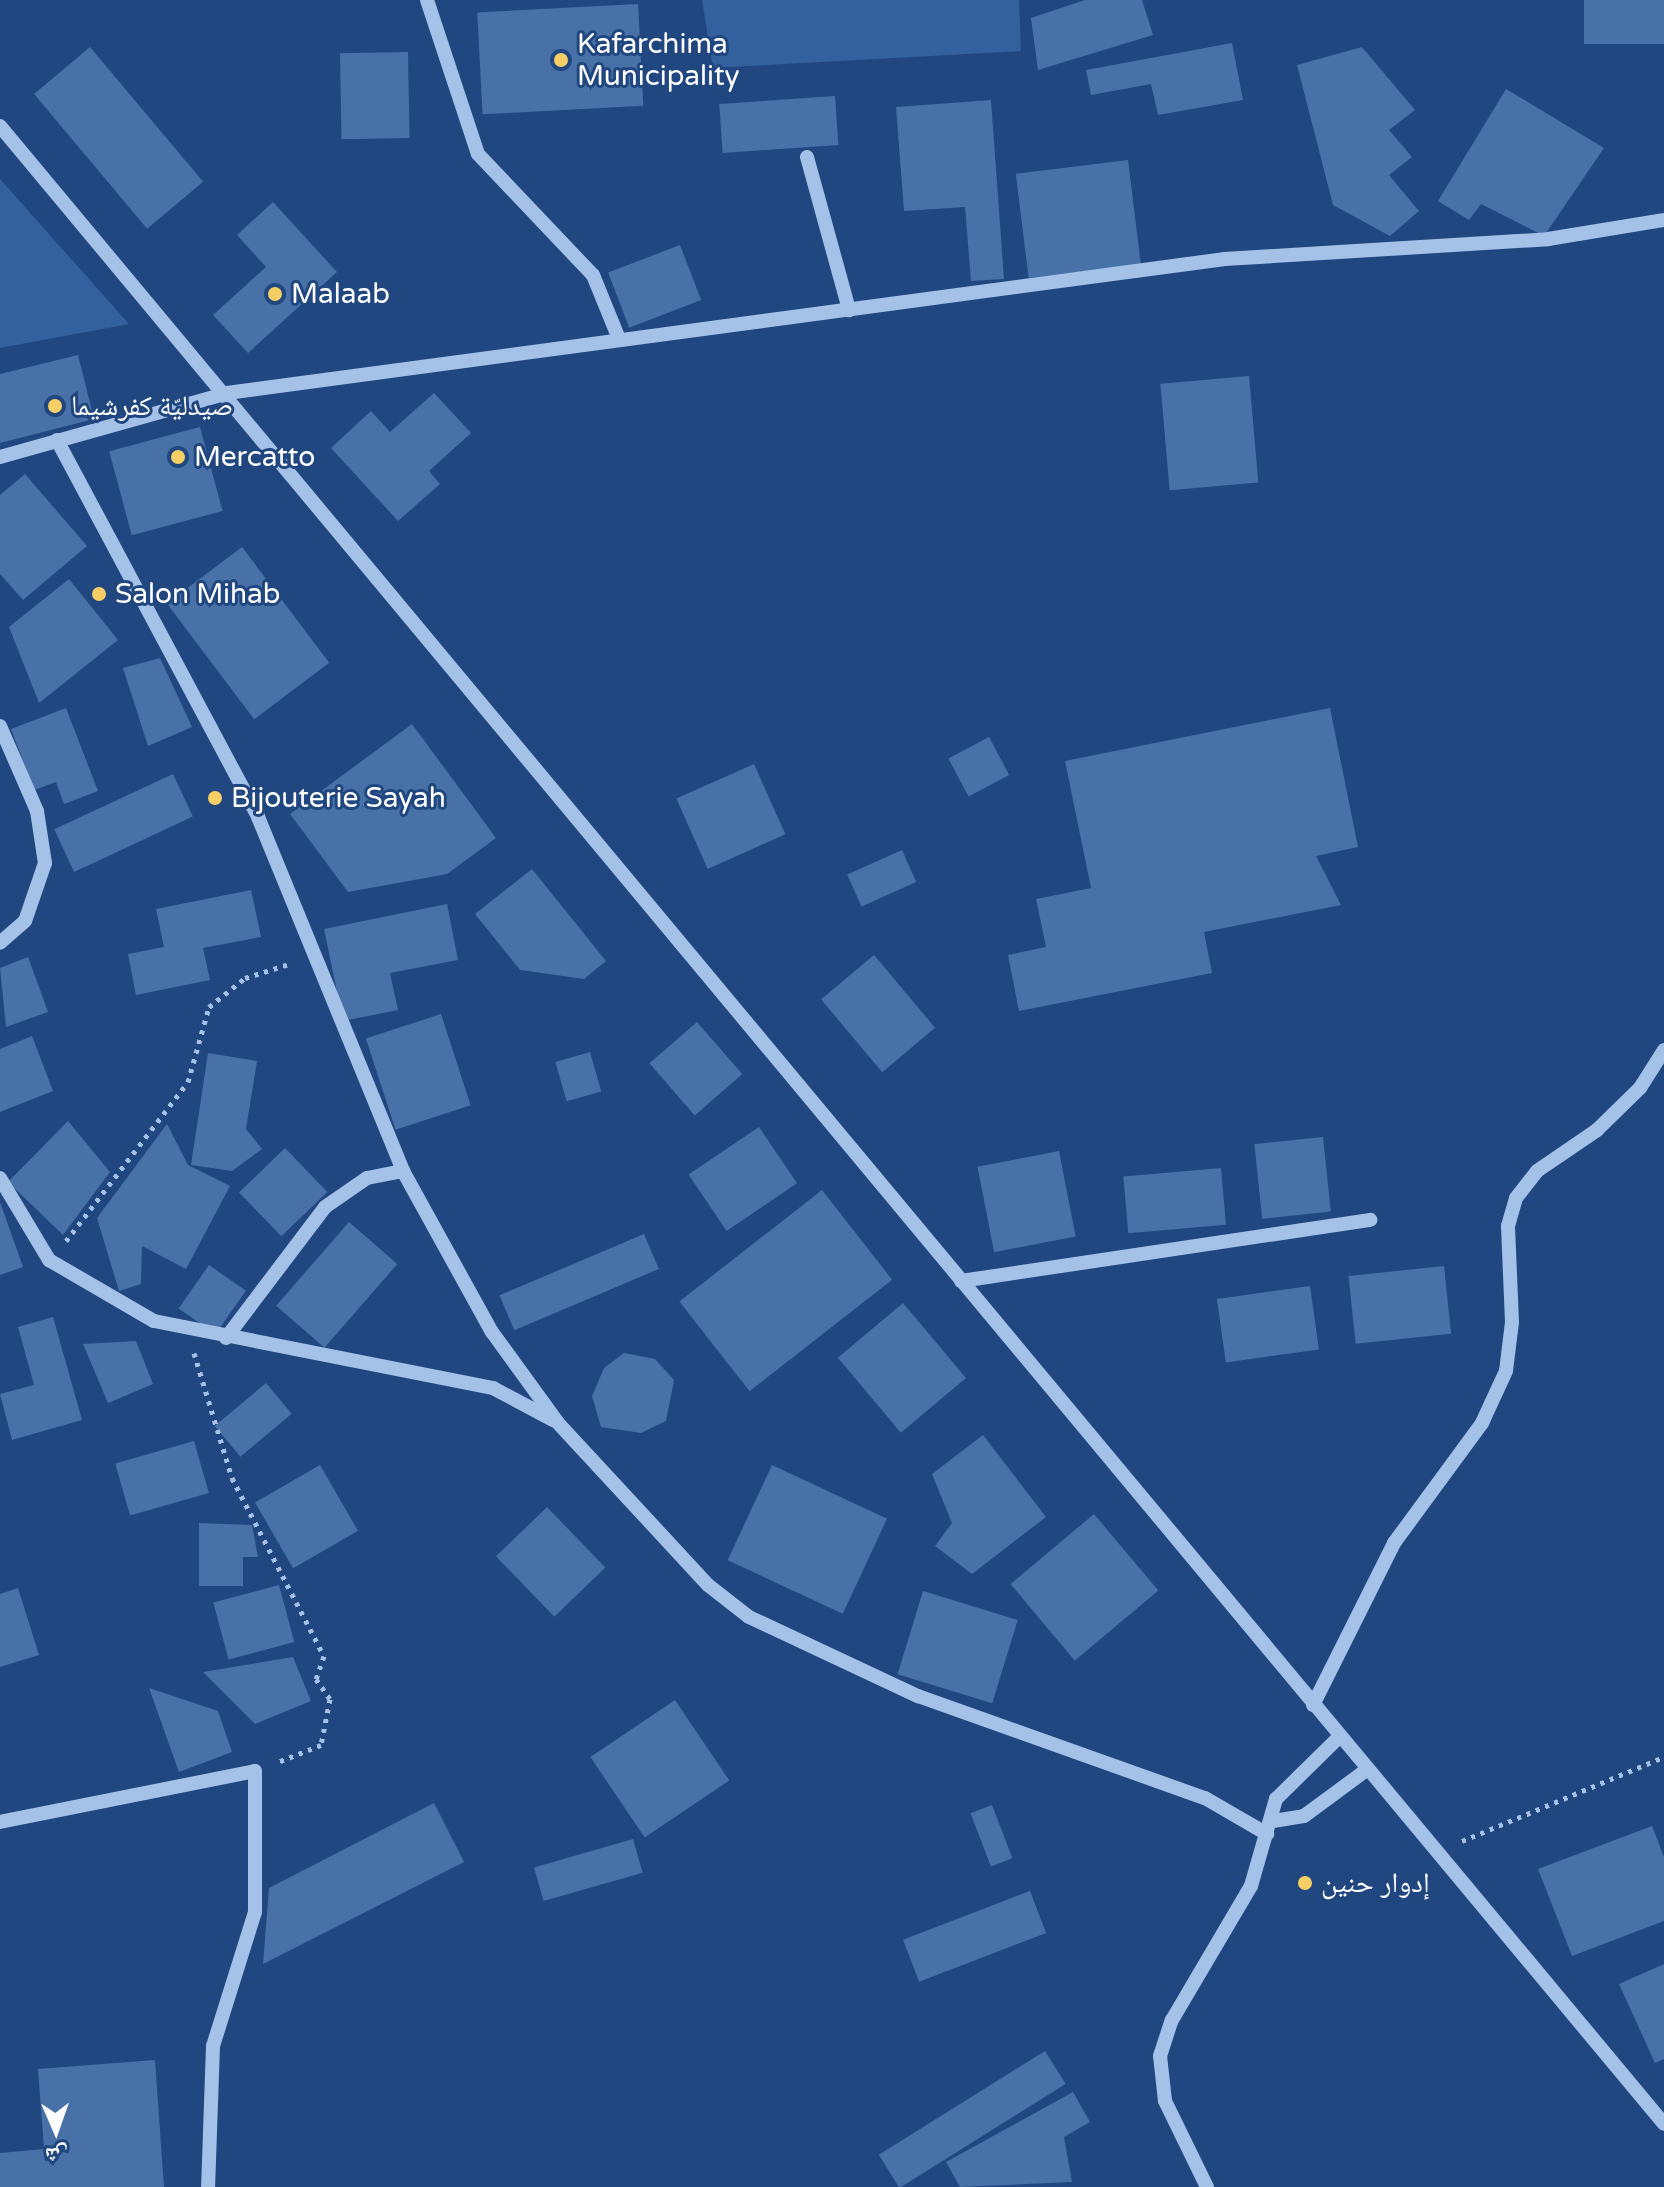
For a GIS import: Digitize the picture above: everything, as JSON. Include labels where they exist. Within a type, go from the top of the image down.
[{"type":"street","points":[[427,0],[478,154],[593,275],[619,339]]},
{"type":"street","points":[[0,126],[227,393],[1313,1705],[1337,1739],[1664,2124]]},
{"type":"street","points":[[807,157],[849,310]]},
{"type":"street","points":[[0,457],[227,393],[1225,259],[1548,239],[1664,220]]},
{"type":"street","points":[[57,440],[258,817],[403,1171],[492,1332],[558,1423],[708,1585],[749,1617],[918,1696],[1194,1793],[1270,1827],[1304,1816],[1365,1771]]},
{"type":"street","points":[[0,726],[37,811],[45,863],[25,921],[0,943]]},
{"type":"street","points":[[1313,1705],[1394,1543],[1482,1423],[1506,1371],[1508,1226],[1516,1198],[1537,1171],[1597,1130],[1640,1088],[1664,1050]]},
{"type":"street","points":[[226,1338],[325,1207],[367,1178],[403,1171]]},
{"type":"street","points":[[0,1178],[49,1260],[115,1303],[189,1333],[493,1388],[558,1423]]},
{"type":"street","points":[[961,1281],[1370,1220]]},
{"type":"street","points":[[1207,2187],[1165,2101],[1160,2056],[1172,2020],[1251,1886],[1280,1792],[1337,1739]]},
{"type":"street","points":[[0,1822],[255,1771],[255,1912],[213,2046],[208,2187]]},
{"type":"path","points":[[49,1260],[188,1082],[209,1007],[245,978],[314,956]]},
{"type":"path","points":[[189,1333],[232,1478],[324,1656],[316,1679],[330,1699],[321,1745],[255,1771]]},
{"type":"path","points":[[1435,1852],[1664,1757]]},
{"type":"shaded area","points":[[702,0],[1019,0],[1021,51],[713,68]]},
{"type":"shaded area","points":[[0,179],[129,324],[0,348]]},
{"type":"building","points":[[1085,0],[1142,0],[1153,35],[1038,70],[1031,18]]},
{"type":"building","points":[[1584,0],[1664,0],[1664,44],[1584,44]]},
{"type":"building","name":"Kafarchima Municipality","points":[[638,4],[643,106],[483,114],[477,12]]},
{"type":"building","points":[[1232,43],[1243,100],[1158,115],[1151,84],[1091,95],[1086,70]]},
{"type":"building","points":[[90,47],[203,182],[147,229],[34,94]]},
{"type":"building","points":[[1362,47],[1415,110],[1389,130],[1412,157],[1389,175],[1419,211],[1390,236],[1333,205],[1297,65]]},
{"type":"building","points":[[408,52],[410,138],[342,139],[340,53]]},
{"type":"building","points":[[1506,89],[1604,148],[1544,236],[1481,204],[1469,220],[1438,201]]},
{"type":"building","points":[[835,96],[838,145],[723,153],[719,104]]},
{"type":"building","points":[[991,100],[1004,279],[971,281],[965,207],[904,211],[896,107]]},
{"type":"building","points":[[1128,160],[1141,264],[1029,278],[1016,174]]},
{"type":"building","name":"Malaab","points":[[273,202],[337,272],[248,353],[213,315],[266,267],[237,235]]},
{"type":"building","points":[[680,245],[701,300],[629,328],[608,273]]},
{"type":"building","points":[[78,355],[94,419],[0,443],[0,374]]},
{"type":"building","points":[[1249,376],[1258,483],[1170,490],[1160,384]]},
{"type":"building","points":[[434,393],[471,433],[429,471],[440,484],[398,521],[331,448],[371,411],[390,432]]},
{"type":"building","points":[[200,427],[223,511],[132,535],[109,451]]},
{"type":"building","points":[[25,474],[87,546],[23,600],[0,574],[0,495]]},
{"type":"building","points":[[242,547],[329,663],[254,719],[167,604]]},
{"type":"building","points":[[69,579],[118,640],[39,703],[9,627]]},
{"type":"building","points":[[160,658],[192,727],[148,746],[123,668]]},
{"type":"building","points":[[66,708],[98,791],[64,804],[56,782],[34,790],[11,729]]},
{"type":"building","points":[[1330,708],[1358,847],[1316,856],[1341,905],[1204,932],[1212,973],[1019,1011],[1008,955],[1046,947],[1036,899],[1091,888],[1065,761]]},
{"type":"building","points":[[412,724],[496,838],[447,874],[348,892],[290,814]]},
{"type":"building","points":[[989,737],[1009,775],[969,797],[948,759]]},
{"type":"building","points":[[754,764],[785,834],[708,869],[676,799]]},
{"type":"building","points":[[173,774],[193,817],[74,872],[54,829]]},
{"type":"building","points":[[902,850],[916,882],[861,906],[847,874]]},
{"type":"building","points":[[532,869],[606,961],[584,979],[520,970],[475,914]]},
{"type":"building","points":[[251,890],[261,937],[203,948],[210,980],[136,995],[128,954],[164,947],[156,909]]},
{"type":"building","points":[[447,904],[458,960],[390,973],[398,1010],[343,1021],[324,929]]},
{"type":"building","points":[[874,955],[935,1028],[882,1072],[821,999]]},
{"type":"building","points":[[28,957],[48,1012],[6,1027],[0,968]]},
{"type":"building","points":[[441,1014],[471,1105],[396,1130],[366,1038]]},
{"type":"building","points":[[697,1022],[742,1074],[695,1115],[649,1063]]},
{"type":"building","points":[[32,1036],[53,1091],[0,1112],[0,1049]]},
{"type":"building","points":[[590,1052],[601,1091],[567,1101],[555,1062]]},
{"type":"building","points":[[208,1053],[257,1061],[246,1129],[262,1149],[232,1171],[191,1165]]},
{"type":"building","points":[[68,1121],[110,1172],[63,1235],[8,1182]]},
{"type":"building","points":[[167,1124],[188,1165],[230,1186],[186,1269],[142,1246],[141,1284],[119,1291],[97,1218]]},
{"type":"building","points":[[759,1127],[797,1183],[727,1231],[689,1175]]},
{"type":"building","points":[[1323,1137],[1331,1212],[1262,1219],[1254,1144]]},
{"type":"building","points":[[285,1148],[327,1192],[281,1236],[239,1192]]},
{"type":"building","points":[[1059,1151],[1076,1236],[994,1252],[978,1167]]},
{"type":"building","points":[[1221,1168],[1226,1225],[1128,1233],[1123,1177]]},
{"type":"building","points":[[822,1190],[892,1280],[750,1391],[679,1301]]},
{"type":"building","points":[[0,1202],[23,1267],[0,1275]]},
{"type":"building","points":[[349,1222],[397,1264],[324,1348],[276,1306]]},
{"type":"building","points":[[644,1234],[659,1269],[514,1330],[499,1295]]},
{"type":"building","points":[[209,1265],[246,1291],[215,1334],[179,1308]]},
{"type":"building","points":[[1444,1266],[1451,1334],[1356,1344],[1349,1276]]},
{"type":"building","points":[[1310,1286],[1319,1349],[1226,1362],[1217,1299]]},
{"type":"building","points":[[903,1303],[966,1378],[901,1433],[838,1358]]},
{"type":"building","points":[[53,1317],[82,1420],[12,1440],[0,1394],[34,1385],[18,1327]]},
{"type":"building","points":[[136,1341],[153,1384],[108,1403],[83,1344]]},
{"type":"building","points":[[624,1353],[655,1359],[674,1380],[666,1421],[641,1433],[601,1427],[592,1396],[604,1368]]},
{"type":"building","points":[[266,1383],[292,1414],[240,1457],[215,1426]]},
{"type":"building","points":[[983,1435],[1046,1517],[972,1574],[935,1546],[952,1523],[932,1474]]},
{"type":"building","points":[[194,1441],[209,1493],[130,1516],[115,1464]]},
{"type":"building","points":[[320,1465],[358,1531],[293,1568],[255,1503]]},
{"type":"building","points":[[772,1465],[887,1519],[843,1614],[728,1560]]},
{"type":"building","points":[[547,1507],[605,1567],[554,1617],[496,1556]]},
{"type":"building","points":[[1094,1514],[1158,1591],[1075,1661],[1011,1584]]},
{"type":"building","points":[[199,1523],[252,1525],[258,1557],[243,1557],[243,1586],[199,1586]]},
{"type":"building","points":[[279,1585],[294,1642],[229,1660],[213,1603]]},
{"type":"building","points":[[18,1588],[39,1655],[0,1667],[0,1594]]},
{"type":"building","points":[[923,1591],[1018,1620],[992,1703],[898,1674]]},
{"type":"building","points":[[293,1657],[311,1701],[255,1724],[203,1672]]},
{"type":"building","points":[[149,1688],[218,1711],[232,1752],[179,1772]]},
{"type":"building","points":[[675,1700],[729,1780],[645,1837],[590,1757]]},
{"type":"building","points":[[434,1803],[464,1862],[263,1964],[269,1888]]},
{"type":"building","points":[[992,1805],[1012,1858],[991,1866],[971,1813]]},
{"type":"building","points":[[1652,1826],[1664,1857],[1664,1921],[1572,1956],[1538,1869]]},
{"type":"building","points":[[633,1839],[643,1873],[544,1901],[534,1867]]},
{"type":"building","points":[[1030,1891],[1046,1933],[919,1982],[903,1940]]},
{"type":"building","points":[[1664,1964],[1664,2059],[1655,2063],[1619,1984]]},
{"type":"building","points":[[1045,2051],[1066,2084],[901,2187],[879,2155]]},
{"type":"building","points":[[155,2060],[164,2187],[0,2187],[0,2153],[44,2149],[38,2069]]},
{"type":"building","points":[[1073,2092],[1090,2122],[1064,2137],[1072,2182],[960,2187],[946,2162]]},
{"type":"place","name":"Kafarchima Municipality","points":[[561,60]]},
{"type":"place","name":"Malaab","points":[[275,294]]},
{"type":"place","name":"صيدليّة كفرشيما","points":[[55,406]]},
{"type":"place","name":"Mercatto","points":[[178,457]]},
{"type":"place","name":"Salon Mihab","points":[[99,594]]},
{"type":"place","name":"Bijouterie Sayah","points":[[215,798]]},
{"type":"place","name":"إدوار حنين","points":[[1305,1883]]}]
